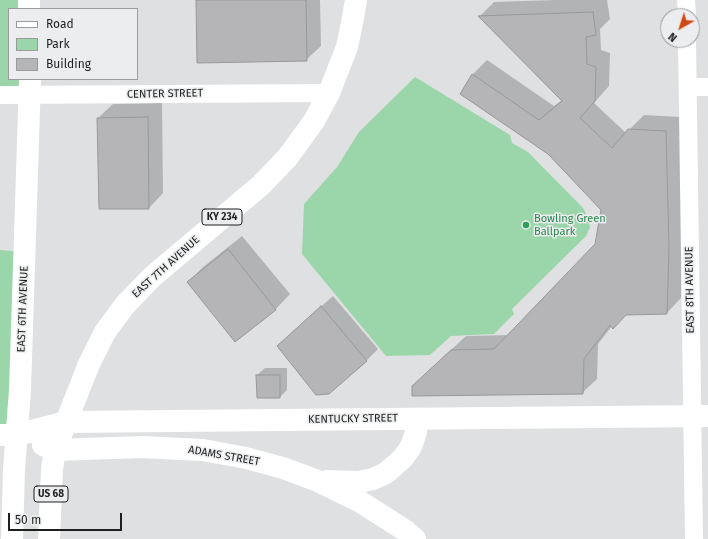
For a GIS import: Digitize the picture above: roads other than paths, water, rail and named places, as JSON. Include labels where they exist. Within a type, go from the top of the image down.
[{"type":"main road","name":"EAST 7TH AVENUE","points":[[55,450],[89,364],[105,332],[125,305],[152,277],[261,185],[287,158],[314,121],[329,93],[347,47],[356,0]]},
{"type":"main road","name":"EAST 6TH AVENUE","points":[[12,539],[14,470],[9,435],[21,382],[30,87]]},
{"type":"main road","name":"KENTUCKY STREET","points":[[9,435],[66,422],[700,416]]},
{"type":"main road","points":[[318,481],[359,482],[373,479],[386,473],[402,459],[409,450],[416,432],[415,418]]},
{"type":"main road","name":"ADAMS STREET","points":[[9,435],[55,450],[142,447],[203,450],[246,458],[283,468],[318,481],[359,501],[406,531],[415,539]]},
{"type":"main road","name":"US 68","points":[[49,539],[52,469],[55,450]]},
{"type":"street","name":"EAST 8TH AVENUE","points":[[687,48],[700,416],[694,539]]},
{"type":"street","name":"CENTER STREET","points":[[0,95],[30,87],[329,93]]},
{"type":"street","points":[[688,87],[708,87]]},
{"type":"place","name":"Bowling Green Ballpark","points":[[526,225]]}]
